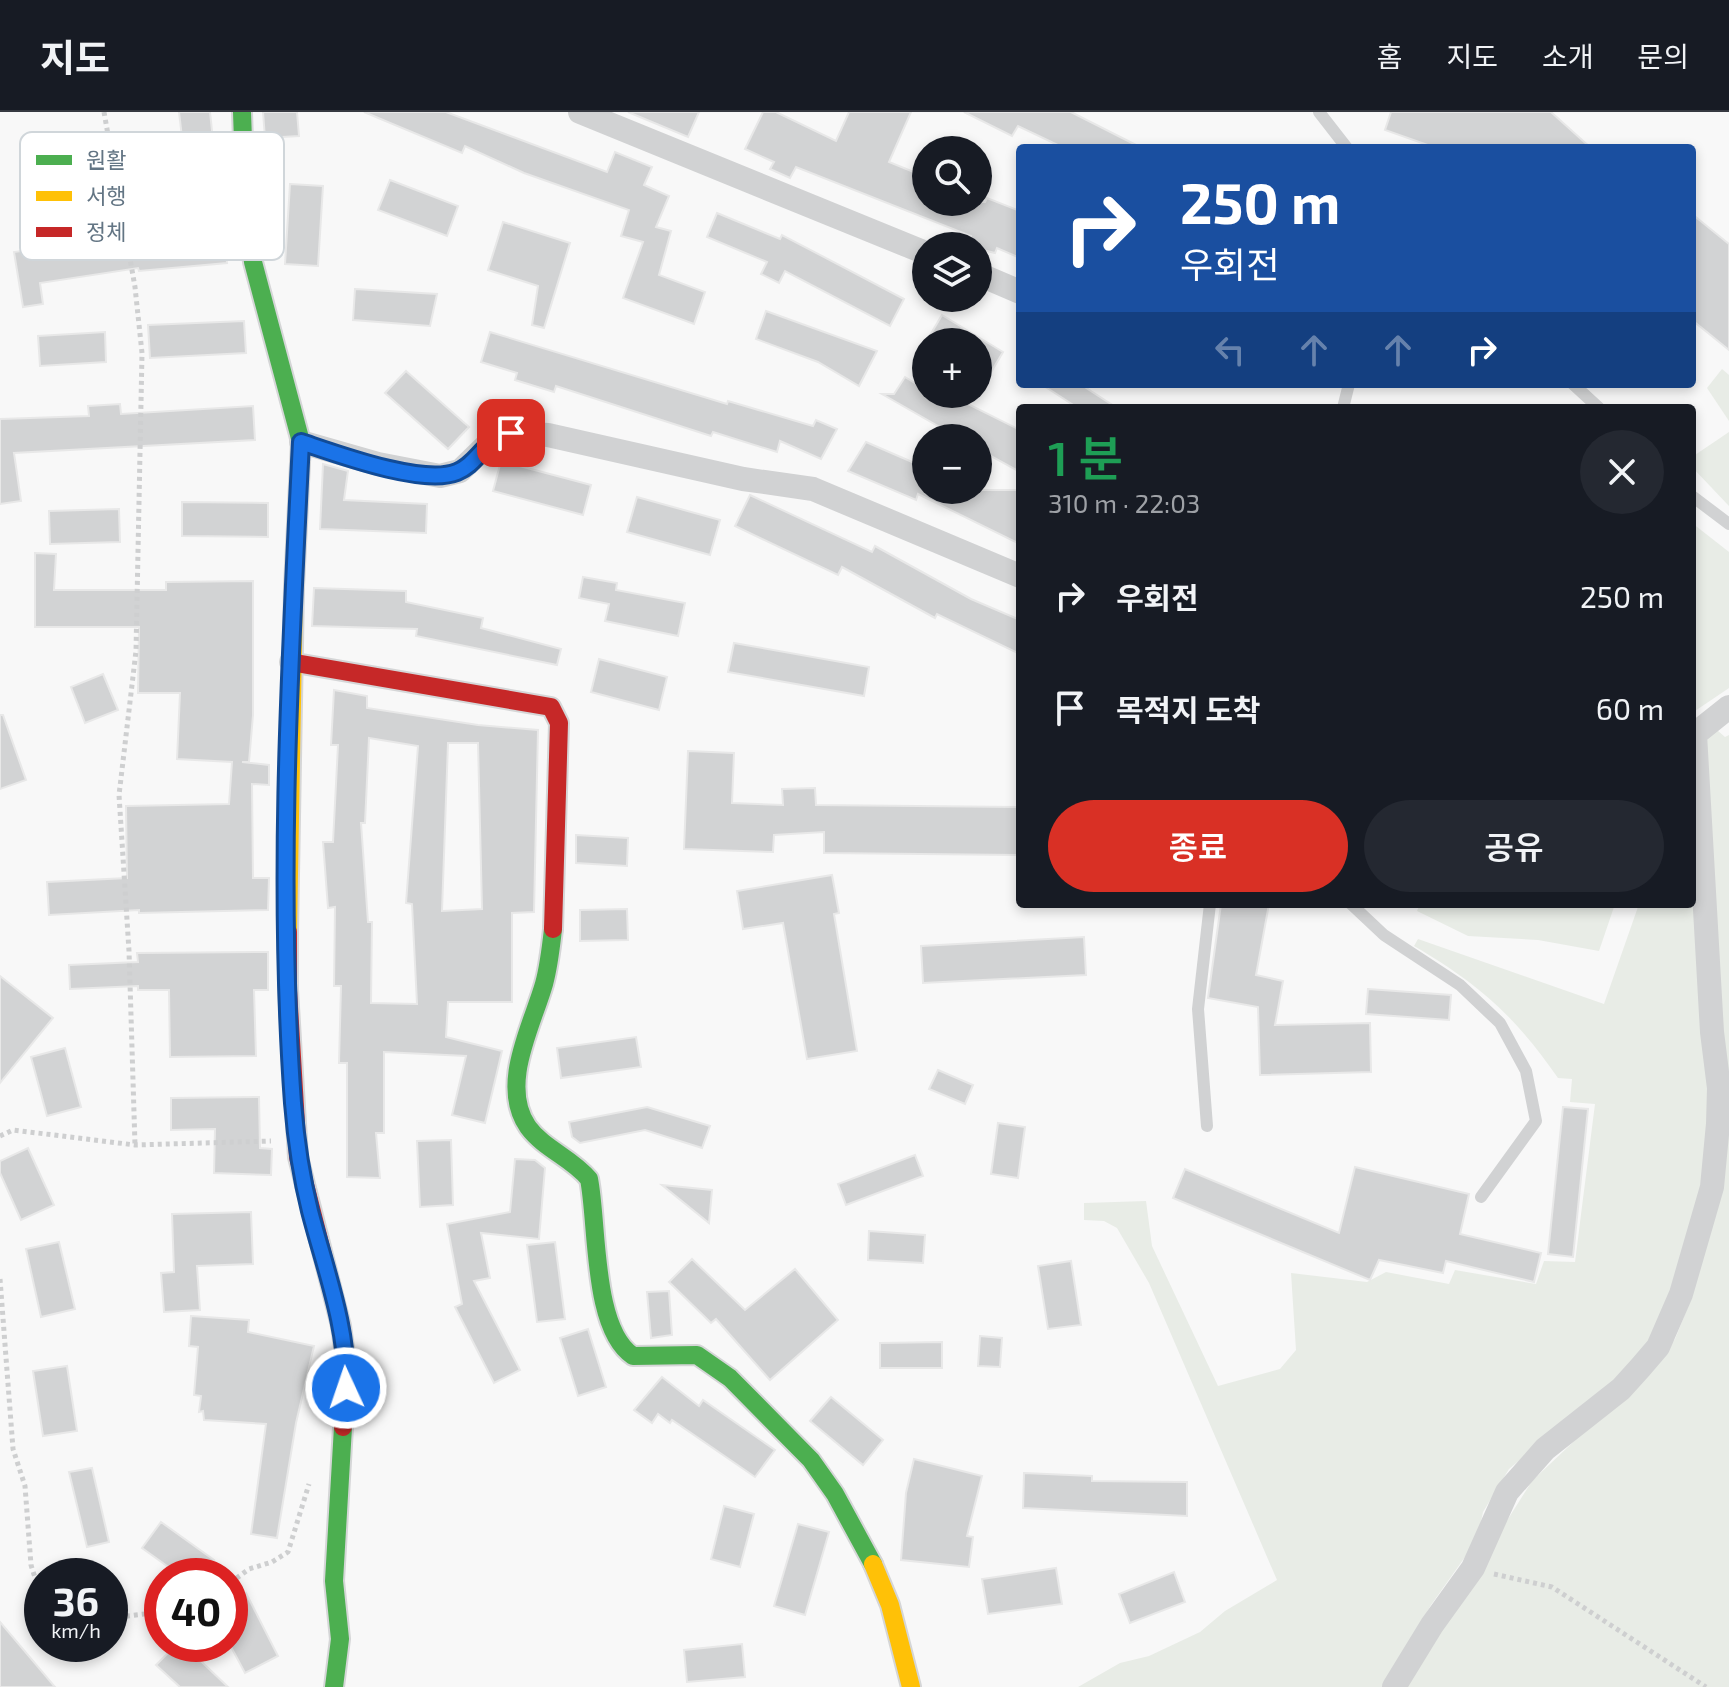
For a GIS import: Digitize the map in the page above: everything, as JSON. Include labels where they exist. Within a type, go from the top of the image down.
[{"type":"street","points":[[242,112],[242,132]]},
{"type":"street","points":[[580,112],[912,247]]},
{"type":"street","points":[[252,260],[257,286],[296,413],[301,442],[290,662],[288,990],[296,1141],[341,1326],[347,1369],[334,1581],[340,1639],[334,1687]]},
{"type":"street","points":[[992,280],[1016,290]]},
{"type":"street","points":[[301,442],[378,464],[440,476],[460,471],[494,438],[511,433],[548,435],[743,479],[813,489],[1016,574]]},
{"type":"street","points":[[290,662],[551,707],[559,723],[554,899],[549,963],[519,1074],[518,1099],[524,1120],[538,1137],[580,1166],[589,1179],[608,1308],[622,1350],[633,1356],[650,1358],[686,1353],[704,1357],[762,1407],[818,1467],[853,1519],[877,1566],[897,1624],[911,1687]]},
{"type":"street","points":[[1696,733],[1729,707]]},
{"type":"street","points":[[1394,1687],[1432,1625],[1473,1568],[1494,1516],[1524,1470],[1545,1449],[1621,1389],[1658,1347],[1673,1319],[1712,1187],[1719,1088],[1710,1002],[1696,752]]},
{"type":"lane","points":[[1319,112],[1344,144]]},
{"type":"lane","points":[[1577,388],[1595,404]]},
{"type":"lane","points":[[1696,499],[1729,524]]},
{"type":"lane","points":[[1207,1126],[1198,1009],[1210,908]]},
{"type":"lane","points":[[1355,908],[1384,935],[1460,985],[1490,1013],[1500,1023],[1526,1071],[1536,1121],[1481,1197]]},
{"type":"path","points":[[104,112],[108,132]]},
{"type":"path","points":[[130,260],[142,353],[136,651],[119,795],[135,1145]]},
{"type":"path","points":[[0,1136],[13,1130],[135,1145],[296,1141]]},
{"type":"path","points":[[0,1279],[13,1449],[25,1486],[30,1558]]},
{"type":"path","points":[[248,1570],[272,1562],[288,1552],[301,1503],[315,1471]]},
{"type":"path","points":[[1473,1568],[1552,1587],[1706,1687]]},
{"type":"shaded area","points":[[1722,369],[1729,375],[1729,421],[1707,388]]},
{"type":"shaded area","points":[[1729,432],[1729,506],[1696,471],[1696,454]]},
{"type":"shaded area","points":[[1696,526],[1729,552],[1729,688],[1696,710]]},
{"type":"shaded area","points":[[1717,730],[1725,737],[1729,735],[1729,1687],[1402,1687],[1532,1481],[1660,1360],[1675,1339],[1692,1297],[1722,1190],[1705,740]]},
{"type":"shaded area","points":[[1696,870],[1710,1086],[1703,1183],[1661,1322],[1631,1367],[1509,1469],[1483,1512],[1477,1540],[1431,1605],[1383,1687],[1078,1687],[1120,1663],[1149,1656],[1200,1632],[1225,1611],[1277,1580],[1149,1283],[1117,1228],[1104,1221],[1084,1220],[1084,1203],[1146,1201],[1152,1246],[1218,1386],[1280,1369],[1296,1350],[1291,1273],[1367,1282],[1386,1272],[1449,1284],[1455,1270],[1536,1284],[1544,1261],[1575,1262],[1595,1104],[1570,1102],[1572,1079],[1558,1078],[1511,1019],[1477,988],[1414,946],[1418,939],[1604,1004],[1638,908],[1696,908]]},
{"type":"shaded area","points":[[1418,908],[1614,908],[1599,951],[1538,940],[1468,936],[1417,911]]},
{"type":"building","points":[[179,112],[210,112],[212,132],[181,132]]},
{"type":"building","points":[[263,112],[297,112],[299,136],[284,137],[284,132],[265,132]]},
{"type":"building","points":[[364,112],[446,112],[607,172],[615,152],[652,167],[644,185],[669,196],[656,227],[671,231],[659,275],[705,292],[694,324],[623,298],[643,242],[621,236],[629,210],[524,173],[465,146],[462,153]]},
{"type":"building","points":[[628,112],[699,112],[688,137]]},
{"type":"building","points":[[763,112],[776,112],[836,141],[849,112],[911,112],[889,162],[912,171],[912,213],[796,167],[790,178],[770,169],[774,162],[745,149]]},
{"type":"building","points":[[964,112],[1071,112],[1134,144],[1056,144],[1018,126],[1012,136]]},
{"type":"building","points":[[1391,112],[1551,112],[1587,144],[1425,144],[1385,130]]},
{"type":"building","points":[[390,180],[458,206],[447,236],[378,210]]},
{"type":"building","points":[[290,184],[323,186],[318,266],[285,264]]},
{"type":"building","points":[[992,200],[1016,209],[1016,256],[997,248],[995,253],[992,252],[992,232],[961,232],[920,216],[992,216]]},
{"type":"building","points":[[717,213],[780,239],[782,235],[904,299],[890,326],[785,271],[779,283],[761,274],[767,262],[707,237]]},
{"type":"building","points":[[1696,217],[1729,244],[1729,350],[1696,323]]},
{"type":"building","points":[[503,222],[570,243],[544,328],[532,325],[538,286],[488,270]]},
{"type":"building","points":[[20,251],[20,260],[227,260],[227,263],[139,271],[138,268],[40,283],[43,304],[23,307],[14,252]]},
{"type":"building","points":[[355,289],[437,294],[430,326],[353,320]]},
{"type":"building","points":[[766,311],[877,351],[859,386],[818,362],[756,339]]},
{"type":"building","points":[[942,315],[963,328],[934,328]]},
{"type":"building","points":[[244,321],[246,353],[150,358],[148,325]]},
{"type":"building","points":[[105,332],[106,362],[40,366],[38,336]]},
{"type":"building","points":[[490,332],[727,404],[728,401],[813,426],[816,420],[837,429],[821,459],[780,441],[777,452],[713,432],[711,436],[556,386],[554,392],[515,380],[517,373],[481,362]]},
{"type":"building","points":[[992,345],[1003,352],[992,370]]},
{"type":"building","points":[[406,371],[469,427],[448,449],[385,393]]},
{"type":"building","points":[[905,377],[912,381],[912,408],[976,408],[1016,428],[1016,470],[992,457],[992,424],[934,424],[882,394],[894,394]]},
{"type":"building","points":[[1047,388],[1086,388],[1111,404],[1072,404]]},
{"type":"building","points":[[120,404],[121,414],[253,406],[255,440],[14,453],[21,501],[0,504],[0,419],[89,416],[88,406]]},
{"type":"building","points":[[866,442],[912,462],[912,498],[848,471]]},
{"type":"building","points":[[501,461],[591,485],[583,515],[493,491]]},
{"type":"building","points":[[323,464],[348,471],[344,500],[427,504],[426,533],[320,529]]},
{"type":"building","points":[[992,490],[1016,490],[1016,542],[938,504],[992,504]]},
{"type":"building","points":[[750,495],[872,552],[875,546],[971,599],[1016,618],[1016,652],[937,614],[935,618],[842,567],[838,575],[735,526]]},
{"type":"building","points":[[637,497],[720,520],[710,555],[627,532]]},
{"type":"building","points":[[182,502],[268,503],[268,537],[182,536]]},
{"type":"building","points":[[119,509],[120,542],[50,544],[49,511]]},
{"type":"building","points":[[35,553],[56,554],[54,590],[166,590],[166,582],[253,581],[253,715],[249,762],[242,762],[269,765],[269,785],[252,784],[253,878],[269,878],[268,910],[139,913],[139,910],[49,915],[47,882],[127,878],[126,806],[229,804],[232,762],[177,759],[180,693],[138,693],[139,627],[35,627]]},
{"type":"building","points":[[583,577],[617,583],[616,590],[685,603],[678,636],[605,621],[609,604],[579,598]]},
{"type":"building","points":[[314,588],[406,591],[406,602],[483,618],[481,628],[561,649],[557,665],[416,636],[417,629],[312,626]]},
{"type":"building","points":[[734,643],[869,667],[864,696],[728,672]]},
{"type":"building","points":[[599,659],[667,677],[659,710],[591,692]]},
{"type":"building","points":[[103,674],[118,710],[85,723],[71,687]]},
{"type":"building","points":[[334,690],[367,696],[367,708],[478,725],[538,730],[534,912],[512,913],[512,1002],[448,1002],[446,1037],[502,1051],[485,1123],[452,1115],[466,1056],[384,1052],[384,1133],[376,1133],[380,1178],[347,1177],[347,1063],[339,1063],[341,986],[334,986],[335,907],[328,908],[323,842],[333,842],[338,745],[331,745]],"holes":[[[369,738],[418,746],[406,903],[412,904],[417,1004],[371,1003],[372,922],[368,922],[361,823],[365,823]],[[448,743],[478,743],[482,909],[442,911]]]},
{"type":"building","points":[[0,715],[3,715],[26,780],[0,789]]},
{"type":"building","points":[[688,751],[734,753],[732,803],[783,805],[782,789],[815,788],[816,805],[1016,807],[1016,855],[824,853],[824,832],[774,835],[773,852],[684,849]]},
{"type":"building","points":[[576,835],[628,838],[627,866],[576,863]]},
{"type":"building","points":[[832,875],[839,913],[834,914],[857,1051],[807,1059],[783,923],[743,929],[737,891]]},
{"type":"building","points":[[1220,908],[1268,908],[1256,975],[1283,981],[1275,1025],[1370,1023],[1371,1072],[1260,1075],[1258,1007],[1208,998]]},
{"type":"building","points":[[627,909],[628,940],[580,941],[580,910]]},
{"type":"building","points":[[1084,937],[1086,975],[923,983],[921,946]]},
{"type":"building","points":[[268,952],[268,990],[254,990],[256,1056],[170,1057],[169,990],[138,990],[138,986],[70,989],[69,965],[138,962],[137,953]]},
{"type":"building","points":[[0,976],[53,1018],[0,1083]]},
{"type":"building","points":[[1368,989],[1451,995],[1449,1020],[1366,1014]]},
{"type":"building","points":[[636,1037],[641,1067],[561,1078],[557,1048]]},
{"type":"building","points":[[65,1048],[81,1107],[47,1116],[31,1057]]},
{"type":"building","points":[[938,1070],[973,1085],[965,1104],[929,1089]]},
{"type":"building","points":[[259,1097],[260,1148],[272,1149],[271,1175],[214,1173],[215,1129],[171,1130],[171,1098]]},
{"type":"building","points":[[647,1107],[710,1126],[702,1148],[645,1130],[580,1143],[572,1137],[569,1122]]},
{"type":"building","points":[[1563,1107],[1588,1109],[1573,1257],[1548,1254]]},
{"type":"building","points":[[998,1123],[1025,1127],[1018,1178],[991,1174]]},
{"type":"building","points":[[451,1140],[453,1205],[420,1207],[417,1141]]},
{"type":"building","points":[[28,1148],[54,1205],[21,1220],[0,1173],[0,1161]]},
{"type":"building","points":[[915,1155],[923,1176],[846,1205],[838,1184]]},
{"type":"building","points":[[515,1159],[535,1160],[545,1168],[539,1239],[481,1233],[490,1278],[474,1281],[520,1370],[494,1383],[455,1307],[462,1304],[447,1224],[510,1212]]},
{"type":"building","points":[[1355,1167],[1469,1194],[1460,1234],[1541,1253],[1534,1282],[1446,1261],[1443,1273],[1379,1260],[1370,1280],[1173,1198],[1185,1169],[1339,1233]]},
{"type":"building","points":[[662,1185],[712,1190],[709,1223]]},
{"type":"building","points":[[251,1212],[253,1264],[197,1266],[200,1310],[164,1312],[161,1273],[174,1272],[172,1214]]},
{"type":"building","points":[[869,1231],[925,1235],[923,1263],[868,1260]]},
{"type":"building","points":[[59,1242],[75,1309],[41,1317],[26,1249]]},
{"type":"building","points":[[555,1242],[565,1319],[537,1322],[527,1245]]},
{"type":"building","points":[[692,1259],[745,1310],[795,1269],[838,1320],[770,1380],[716,1319],[711,1323],[669,1282]]},
{"type":"building","points":[[1071,1261],[1081,1325],[1048,1329],[1038,1266]]},
{"type":"building","points":[[669,1291],[672,1335],[651,1338],[647,1292]]},
{"type":"building","points":[[191,1316],[249,1320],[248,1332],[314,1346],[296,1423],[277,1538],[251,1534],[266,1424],[204,1420],[203,1411],[199,1412],[201,1396],[194,1395],[198,1347],[189,1346]]},
{"type":"building","points":[[588,1329],[606,1387],[578,1396],[560,1338]]},
{"type":"building","points":[[980,1336],[1002,1338],[1000,1367],[978,1366]]},
{"type":"building","points":[[942,1342],[942,1368],[880,1368],[880,1343]]},
{"type":"building","points":[[67,1366],[77,1431],[43,1436],[33,1371]]},
{"type":"building","points":[[662,1377],[699,1406],[703,1400],[775,1450],[755,1477],[672,1420],[670,1423],[658,1414],[652,1423],[634,1410]]},
{"type":"building","points":[[831,1397],[883,1440],[863,1465],[810,1421]]},
{"type":"building","points":[[914,1459],[982,1476],[967,1536],[973,1537],[969,1567],[901,1560],[906,1493]]},
{"type":"building","points":[[92,1468],[109,1542],[87,1547],[69,1472]]},
{"type":"building","points":[[1024,1473],[1092,1476],[1092,1481],[1187,1482],[1187,1516],[1023,1508]]},
{"type":"building","points":[[724,1506],[754,1514],[740,1567],[711,1559]]},
{"type":"building","points":[[161,1522],[211,1558],[156,1558],[142,1548]]},
{"type":"building","points":[[798,1524],[829,1532],[805,1615],[774,1606]]},
{"type":"building","points":[[1056,1568],[1062,1604],[988,1614],[982,1579]]},
{"type":"building","points":[[1174,1572],[1185,1602],[1130,1623],[1119,1594]]},
{"type":"building","points":[[248,1597],[278,1656],[245,1673],[239,1662],[248,1662]]},
{"type":"building","points":[[0,1622],[24,1650],[24,1662],[34,1662],[55,1687],[0,1687]]},
{"type":"building","points":[[742,1644],[745,1677],[687,1682],[684,1650]]},
{"type":"building","points":[[159,1662],[202,1662],[228,1687],[180,1687],[156,1665]]},
{"type":"traffic: fast","points":[[242,112],[243,132]]},
{"type":"traffic: fast","points":[[253,260],[301,442],[294,587]]},
{"type":"traffic: fast","points":[[553,929],[546,977],[517,1074],[517,1093],[520,1111],[528,1127],[589,1179],[599,1274],[610,1323],[620,1342],[633,1356],[697,1355],[730,1378],[811,1460],[835,1494],[873,1564]]},
{"type":"traffic: fast","points":[[334,1687],[340,1639],[334,1581],[343,1427]]},
{"type":"traffic: slow","points":[[288,932],[294,587]]},
{"type":"traffic: slow","points":[[873,1564],[890,1605],[911,1687]]},
{"type":"traffic: jam","points":[[290,662],[551,707],[559,723],[553,929]]},
{"type":"traffic: jam","points":[[288,932],[288,990],[298,1157],[341,1326],[347,1369],[343,1427]]},
{"type":"route","points":[[346,1388],[347,1369],[341,1326],[298,1157],[293,1101],[288,990],[289,691],[301,442],[378,464],[440,476],[460,471],[494,438],[511,433]]}]
